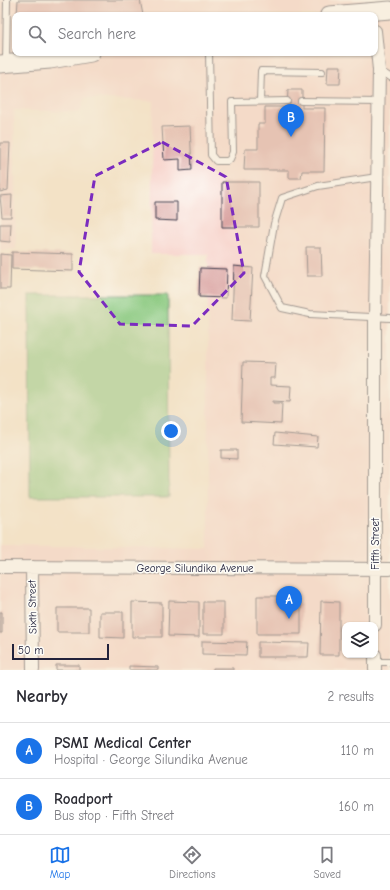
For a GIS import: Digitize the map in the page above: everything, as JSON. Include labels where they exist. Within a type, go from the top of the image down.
[{"type":"main road","points":[[350,12],[371,9],[390,10]]},
{"type":"main road","points":[[3,64],[50,60],[73,56]]},
{"type":"street","name":"Fifth Street","points":[[375,622],[375,318],[380,70],[378,54]]},
{"type":"street","name":"Sixth Street","points":[[32,567],[33,670]]},
{"type":"street","name":"George Silundika Avenue","points":[[0,568],[390,568]]},
{"type":"lane","points":[[3,64],[7,0]]},
{"type":"lane","points":[[209,56],[211,155],[216,161],[227,161],[230,159],[232,152],[232,102],[287,101]]},
{"type":"lane","points":[[380,70],[390,77]]},
{"type":"lane","points":[[260,101],[260,71],[322,72]]},
{"type":"lane","points":[[301,101],[379,102]]},
{"type":"lane","points":[[377,177],[318,186],[282,198],[274,224],[265,276],[282,308],[310,314],[390,318]]},
{"type":"lane","points":[[375,662],[390,662]]},
{"type":"highlighted area","points":[[162,142],[226,177],[244,273],[192,326],[120,324],[79,272],[95,176]]},
{"type":"shaded area","points":[[0,0],[390,0],[390,670],[0,670],[0,545],[208,549],[208,254],[151,254],[153,101],[84,98],[80,112],[14,110],[16,249],[0,250]]},
{"type":"green space","points":[[29,295],[168,295],[169,497],[30,497]]},
{"type":"building","points":[[18,0],[140,0],[142,12],[17,12]]},
{"type":"building","points":[[328,66],[341,66],[340,84],[327,84]]},
{"type":"building","points":[[288,90],[302,90],[302,108],[325,108],[324,171],[302,171],[301,178],[289,178],[289,170],[244,170],[245,149],[258,149],[258,124],[265,124],[265,107],[287,107]]},
{"type":"building","points":[[190,126],[192,170],[180,171],[180,159],[164,160],[162,127]]},
{"type":"building","points":[[0,143],[10,143],[8,190],[0,192]]},
{"type":"building","points":[[222,182],[259,182],[259,227],[222,227]]},
{"type":"building","points":[[12,195],[11,217],[2,217],[0,196]]},
{"type":"building","points":[[155,202],[177,202],[177,221],[155,220]]},
{"type":"building","points":[[0,224],[11,224],[10,242],[0,241]]},
{"type":"building","points":[[306,247],[321,247],[322,276],[307,276]]},
{"type":"building","points":[[12,252],[73,254],[73,271],[12,269]]},
{"type":"building","points":[[0,254],[11,255],[10,289],[0,289]]},
{"type":"building","points":[[234,266],[253,268],[250,321],[232,320]]},
{"type":"building","points":[[200,268],[227,269],[226,298],[199,297]]},
{"type":"building","points":[[243,362],[276,363],[275,378],[270,378],[270,385],[291,386],[290,402],[273,401],[273,403],[282,403],[281,424],[241,422]]},
{"type":"building","points":[[275,433],[318,437],[317,447],[274,444]]},
{"type":"building","points":[[221,450],[237,450],[237,459],[221,458]]},
{"type":"building","points":[[257,596],[277,596],[277,603],[301,604],[301,634],[257,634]]},
{"type":"building","points":[[169,601],[199,602],[199,637],[168,636]]},
{"type":"building","points":[[321,601],[339,602],[339,655],[320,655]]},
{"type":"building","points":[[132,602],[162,603],[162,637],[132,637]]},
{"type":"building","points":[[203,602],[224,602],[224,634],[203,634]]},
{"type":"building","points":[[57,608],[89,608],[89,632],[57,632]]},
{"type":"building","points":[[0,612],[2,612],[2,633],[0,633]]},
{"type":"building","points":[[100,612],[123,612],[123,638],[100,637]]},
{"type":"building","points":[[202,641],[247,642],[246,655],[202,654]]},
{"type":"building","points":[[258,642],[309,643],[308,657],[258,657]]},
{"type":"building","points":[[56,665],[79,665],[79,670],[56,670]]},
{"type":"building","points":[[129,666],[158,667],[158,670],[129,670]]},
{"type":"building","points":[[213,668],[233,668],[233,670],[213,670]]},
{"type":"place","name":"Roadport","points":[[291,137]]},
{"type":"place","name":"PSMI Medical Center","points":[[289,619]]}]
